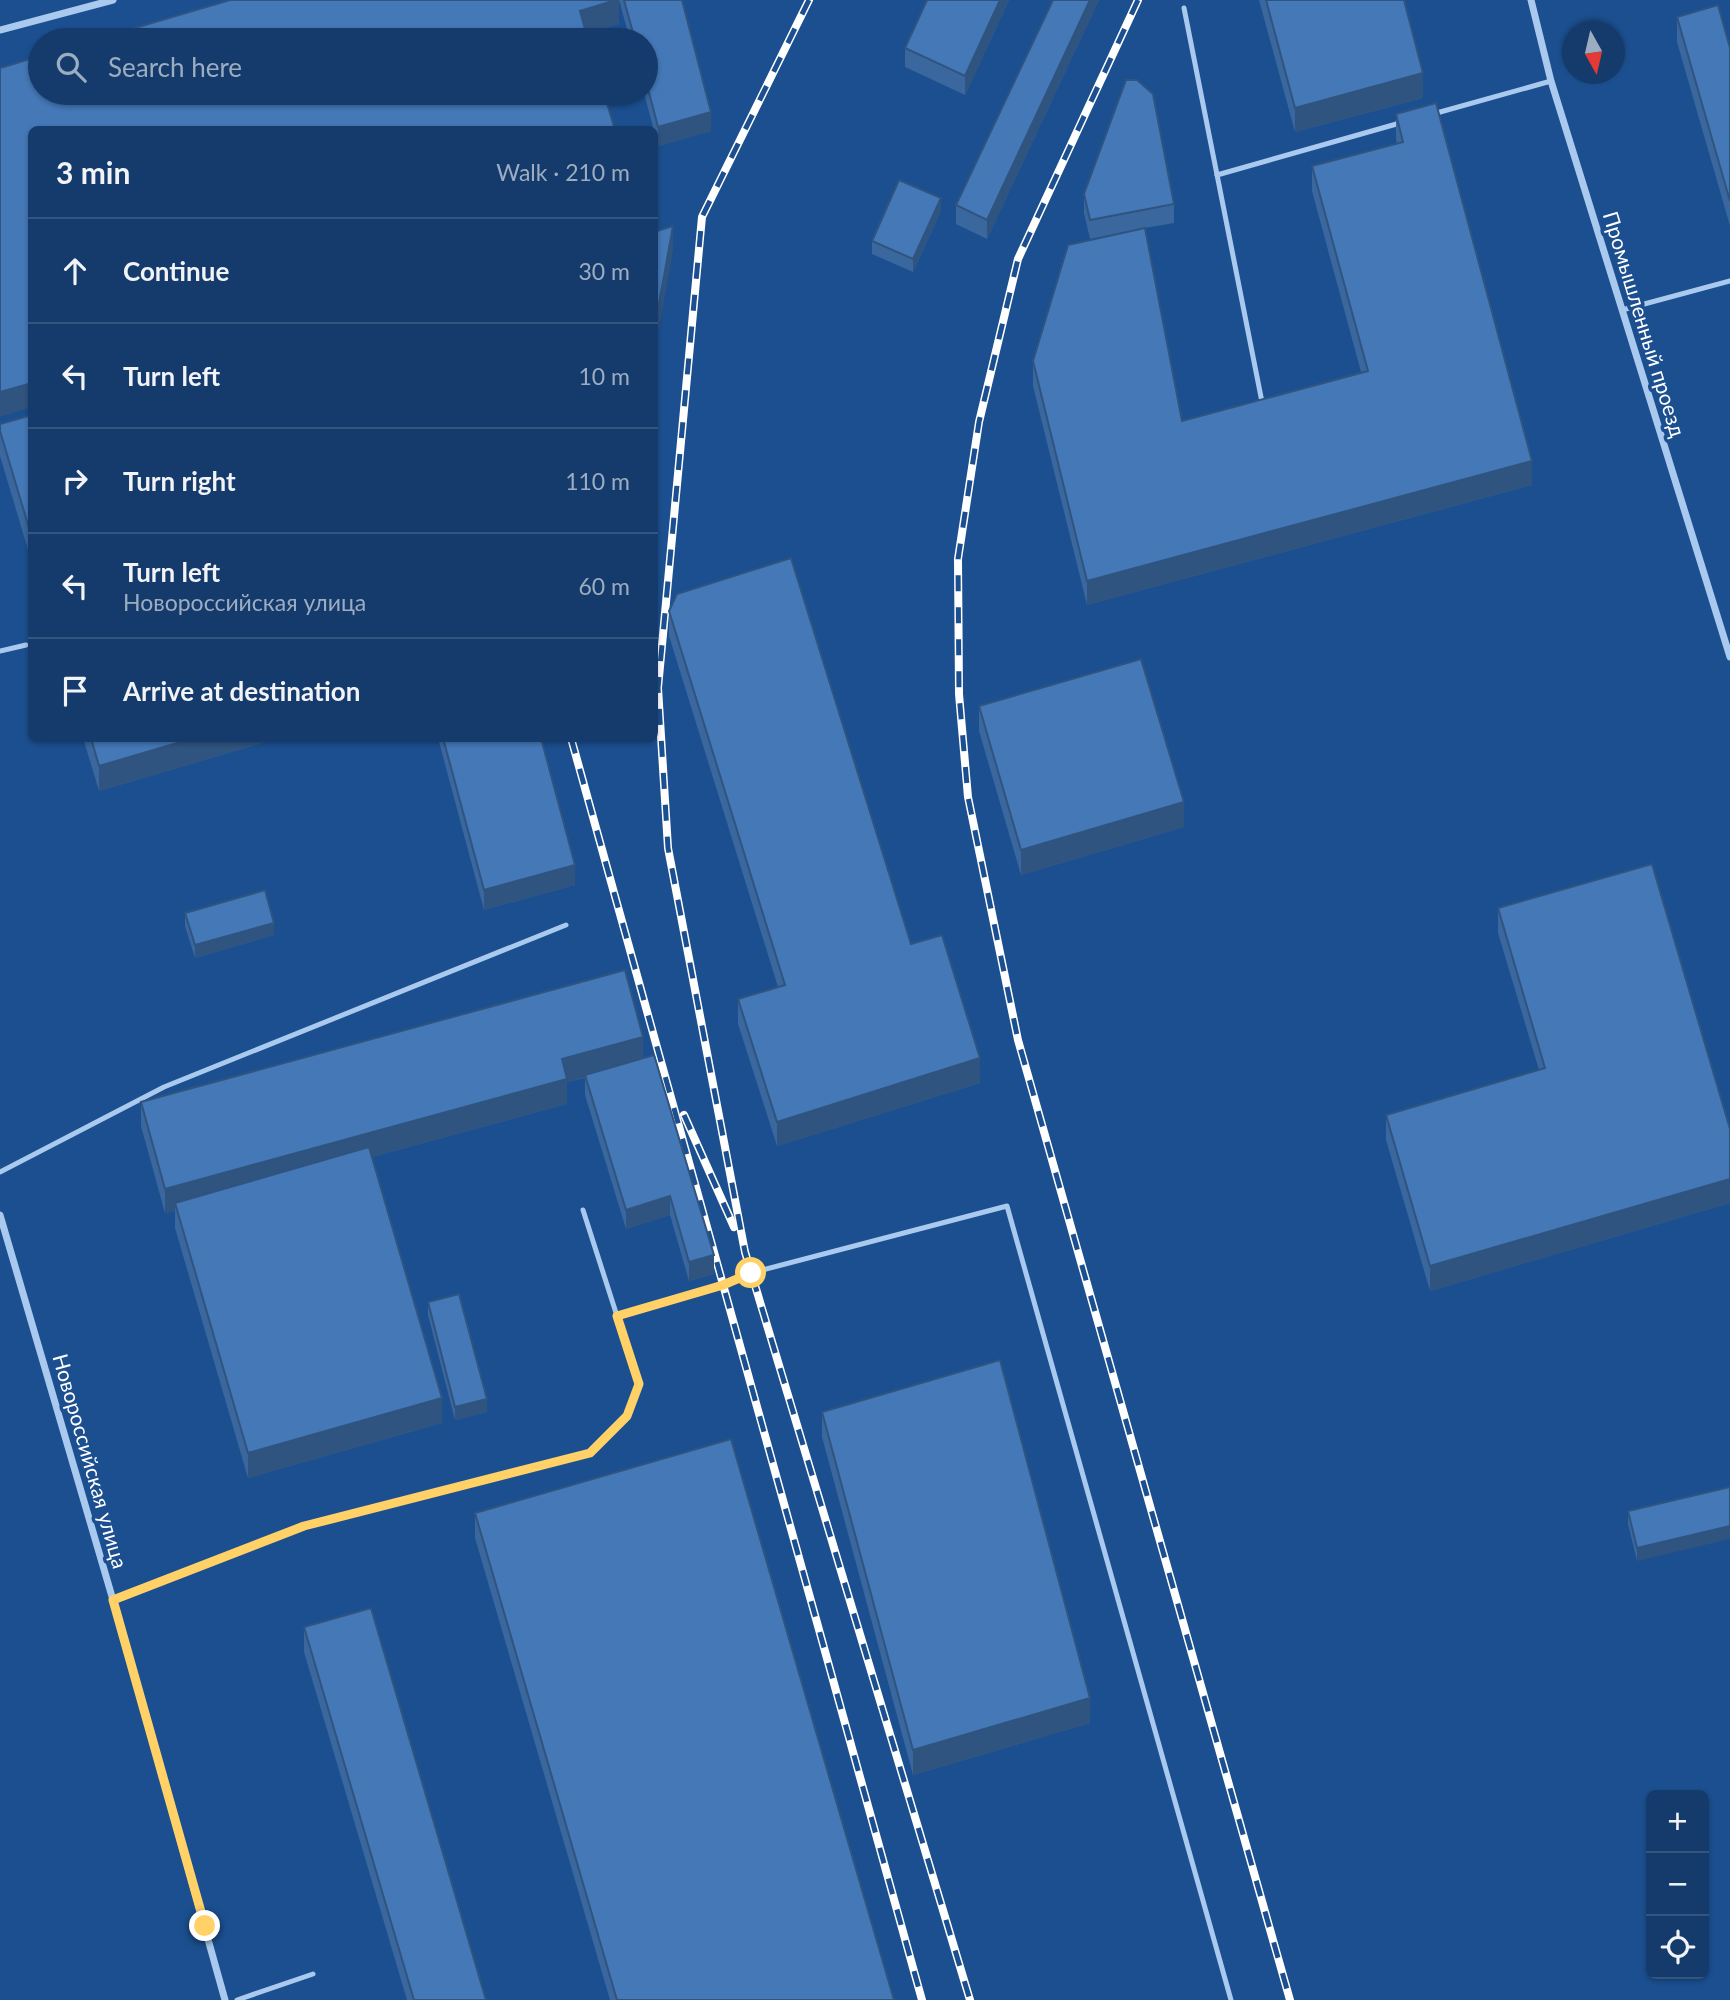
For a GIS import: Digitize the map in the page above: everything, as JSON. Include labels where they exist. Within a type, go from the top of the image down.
[{"type":"street","points":[[0,30],[113,0]]},
{"type":"street","name":"Промышленный проезд","points":[[1531,0],[1551,81],[1730,656]]},
{"type":"street","name":"Новороссийская улица","points":[[0,1215],[113,1600],[225,2000]]},
{"type":"lane","points":[[1184,8],[1262,402]]},
{"type":"lane","points":[[1431,115],[1551,81]]},
{"type":"lane","points":[[1217,175],[1404,122]]},
{"type":"lane","points":[[1622,310],[1730,281]]},
{"type":"lane","points":[[0,651],[26,645]]},
{"type":"lane","points":[[0,1171],[164,1087],[566,925]]},
{"type":"lane","points":[[617,1316],[723,1285],[751,1273],[1007,1206],[1231,2000]]},
{"type":"lane","points":[[113,1600],[304,1526],[590,1453],[627,1416],[639,1384],[583,1210]]},
{"type":"lane","points":[[237,2000],[313,1974]]},
{"type":"building","points":[[230,0],[616,0],[580,11],[585,28],[135,28]]},
{"type":"building","points":[[624,0],[682,0],[711,112],[658,127],[652,105],[658,105],[658,28],[632,28]]},
{"type":"building","points":[[927,0],[1000,0],[965,76],[905,48]]},
{"type":"building","points":[[1053,0],[1090,0],[987,220],[956,205]]},
{"type":"building","points":[[1266,0],[1404,0],[1423,73],[1295,108]]},
{"type":"building","points":[[1718,5],[1730,48],[1730,201],[1677,17]]},
{"type":"building","points":[[28,60],[28,105],[608,105],[614,126],[28,126],[28,384],[0,392],[0,68]]},
{"type":"building","points":[[1126,80],[1137,80],[1153,94],[1174,204],[1090,220],[1084,194]]},
{"type":"building","points":[[1436,103],[1532,461],[1087,581],[1033,361],[1068,245],[1145,228],[1182,421],[1368,371],[1312,166],[1403,142],[1396,114]]},
{"type":"building","points":[[899,180],[941,198],[913,259],[872,241]]},
{"type":"building","points":[[673,226],[658,309],[658,231]]},
{"type":"building","points":[[28,416],[28,525],[0,431],[0,424]]},
{"type":"building","points":[[791,558],[911,944],[942,935],[980,1058],[777,1122],[738,999],[785,985],[669,611],[677,594]]},
{"type":"building","points":[[1141,659],[1184,802],[1021,850],[979,706]]},
{"type":"building","points":[[92,742],[180,742],[99,766]]},
{"type":"building","points":[[444,742],[542,742],[575,865],[484,890]]},
{"type":"building","points":[[1652,864],[1730,1129],[1730,1179],[1430,1266],[1386,1115],[1545,1068],[1498,908]]},
{"type":"building","points":[[265,890],[274,923],[195,945],[185,913]]},
{"type":"building","points":[[625,970],[643,1037],[562,1059],[567,1079],[165,1189],[141,1102]]},
{"type":"building","points":[[654,1055],[714,1255],[689,1262],[670,1196],[626,1210],[585,1075]]},
{"type":"building","points":[[369,1147],[442,1398],[248,1453],[175,1203]]},
{"type":"building","points":[[459,1294],[487,1399],[455,1407],[428,1302]]},
{"type":"building","points":[[1000,1360],[1090,1698],[913,1750],[822,1412]]},
{"type":"building","points":[[731,1439],[894,2000],[617,2000],[475,1513]]},
{"type":"building","points":[[1730,1487],[1730,1526],[1637,1548],[1628,1511]]},
{"type":"building","points":[[371,1608],[486,2000],[414,2000],[304,1627]]},
{"type":"railway","points":[[809,0],[702,217],[658,688],[668,848],[745,1252],[970,2000]]},
{"type":"railway","points":[[1138,0],[1018,259],[979,422],[958,559],[959,694],[968,797],[1018,1040],[1290,2000]]},
{"type":"railway","points":[[572,742],[922,2000]]},
{"type":"railway","points":[[684,1115],[734,1227]]},
{"type":"route","points":[[205,1926],[113,1600],[304,1526],[590,1453],[627,1416],[639,1384],[617,1316],[723,1285],[751,1273]]}]
